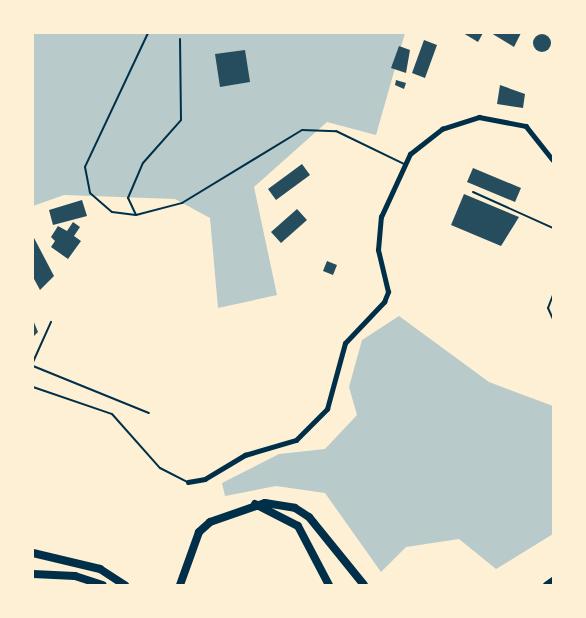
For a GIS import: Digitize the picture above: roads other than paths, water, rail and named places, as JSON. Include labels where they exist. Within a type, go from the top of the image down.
[{"type":"highway","points":[[253,504],[298,526],[329,585]]},
{"type":"highway","points":[[180,585],[199,532],[253,504],[281,504],[309,518],[364,585]]},
{"type":"highway","points":[[33,553],[100,569],[125,585]]},
{"type":"highway","points":[[33,574],[75,576],[103,585]]},
{"type":"main road","points":[[546,585],[553,580]]},
{"type":"street","points":[[188,482],[205,479],[245,455],[296,440],[327,409],[345,342],[384,302],[378,237],[404,164],[442,129],[479,117],[526,126],[553,160]]},
{"type":"lane","points":[[148,33],[88,150],[84,175],[104,207],[136,215],[182,203],[302,130],[336,131],[404,164]]},
{"type":"lane","points":[[136,215],[128,198],[142,163],[181,120],[180,39]]},
{"type":"lane","points":[[473,192],[553,228]]},
{"type":"lane","points":[[553,295],[548,308],[553,319]]},
{"type":"lane","points":[[33,362],[51,322]]},
{"type":"lane","points":[[33,366],[149,412]]},
{"type":"lane","points":[[33,387],[112,414],[160,468],[188,482]]}]
